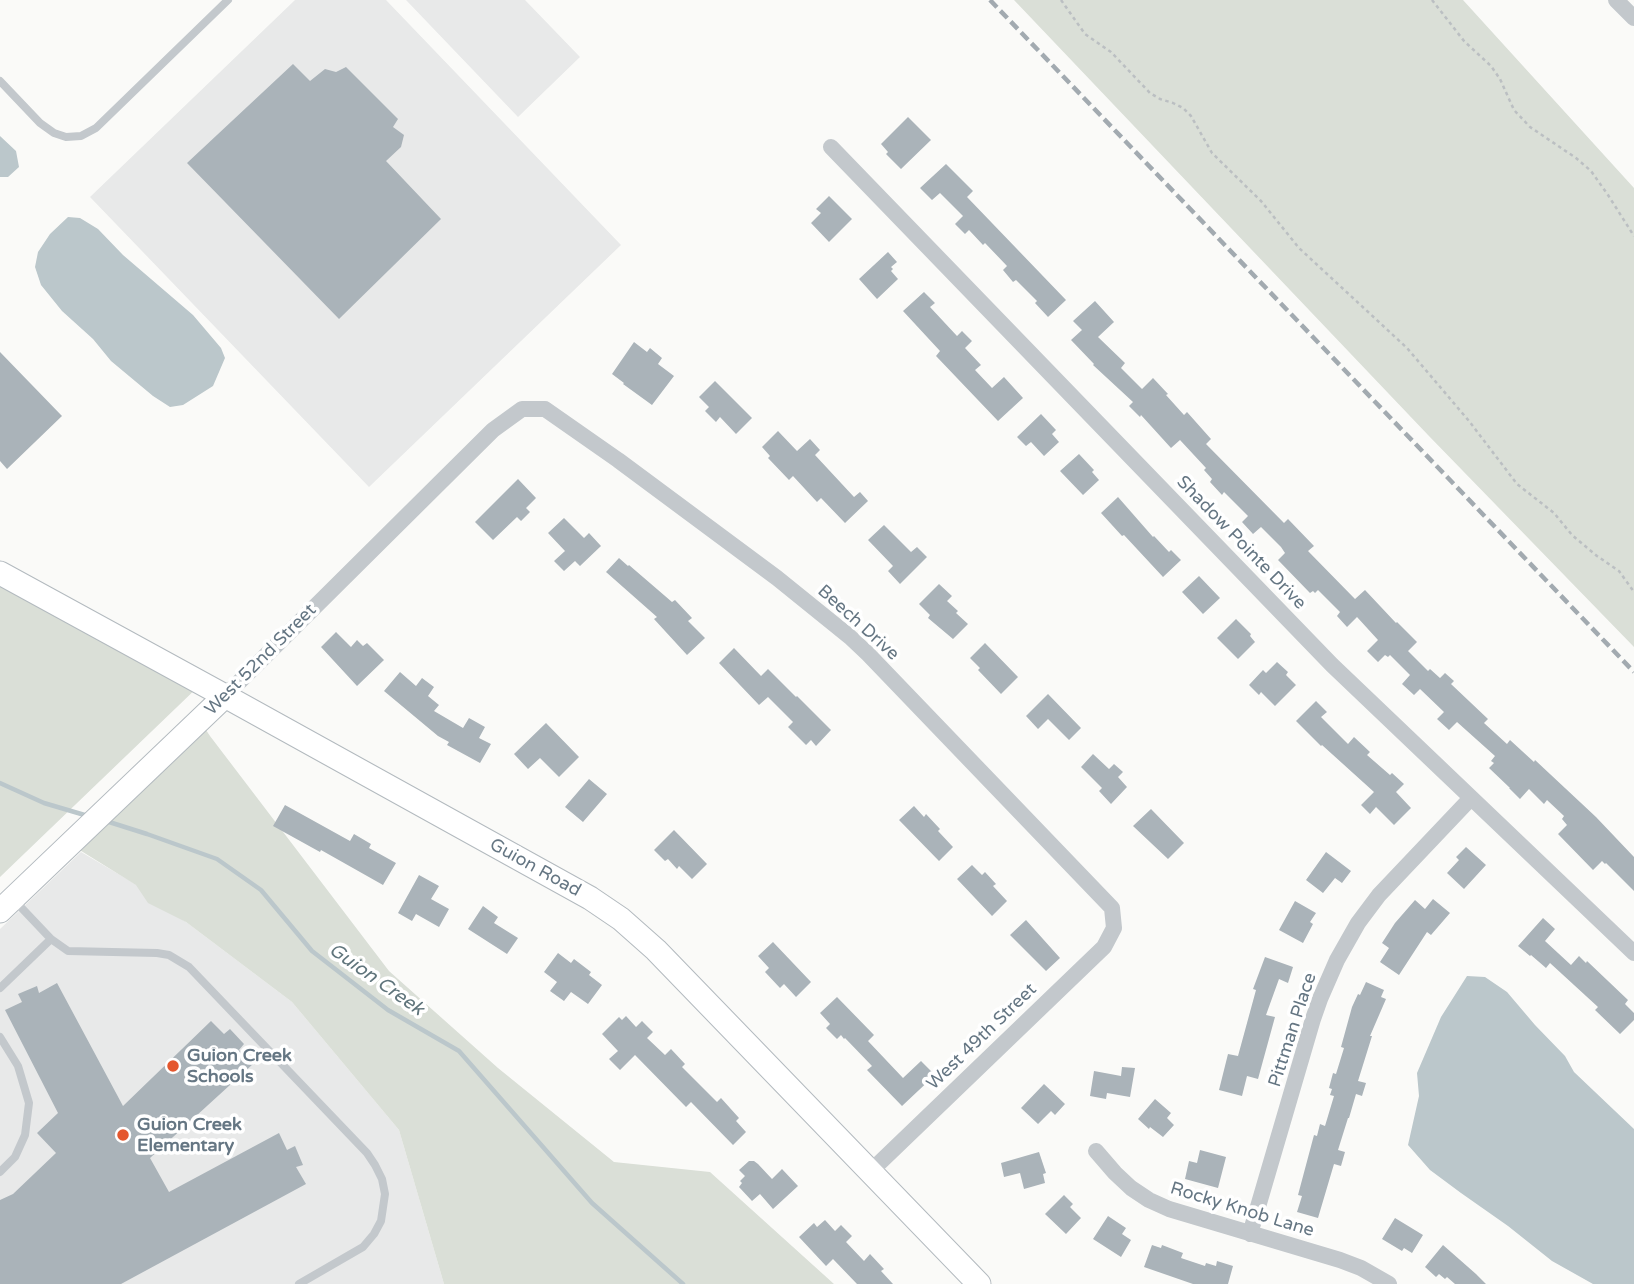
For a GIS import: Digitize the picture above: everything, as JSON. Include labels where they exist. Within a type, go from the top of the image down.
[{"type":"street","points":[[1616,0],[1634,18]]},
{"type":"street","name":"Shadow Pointe Drive","points":[[831,147],[1336,669],[1634,953]]},
{"type":"street","name":"West 52nd Street","points":[[6,905],[225,696],[493,430],[522,409]]},
{"type":"street","name":"Beech Drive","points":[[522,409],[545,409],[777,578],[850,637],[1111,908],[1114,928]]},
{"type":"street","name":"Guion Road","points":[[0,573],[615,914],[656,950],[979,1284]]},
{"type":"street","name":"Pittman Place","points":[[1250,1234],[1313,1019],[1337,960],[1358,923],[1379,895],[1471,798]]},
{"type":"street","name":"West 49th Street","points":[[870,1171],[1104,947],[1114,928]]},
{"type":"street","name":"Rocky Knob Lane","points":[[1096,1151],[1109,1168],[1126,1183],[1156,1203],[1176,1212],[1348,1263],[1389,1284]]},
{"type":"lane","points":[[0,81],[40,123],[54,133],[66,137],[81,136],[96,128],[228,0]]},
{"type":"lane","points":[[6,905],[68,951],[158,953],[189,967],[367,1153],[382,1179],[384,1194],[381,1221],[363,1247],[299,1284]]},
{"type":"lane","points":[[0,988],[51,939]]},
{"type":"lane","points":[[0,1037],[18,1066],[29,1104],[25,1135],[15,1157],[0,1172]]},
{"type":"path","points":[[1061,0],[1085,34],[1111,52],[1150,93],[1183,108],[1191,116],[1212,153],[1261,201],[1299,248],[1407,348],[1469,421],[1517,484],[1554,513],[1588,549],[1619,571],[1634,592]]},
{"type":"path","points":[[1432,0],[1464,41],[1492,66],[1514,110],[1530,127],[1591,171],[1634,236]]},
{"type":"shaded area","points":[[295,0],[386,0],[621,245],[369,487],[90,197]]},
{"type":"shaded area","points":[[406,0],[525,0],[580,57],[518,117]]},
{"type":"shaded area","points":[[1014,0],[1463,0],[1634,188],[1634,647],[1428,435]]},
{"type":"shaded area","points":[[0,136],[16,151],[19,167],[8,177],[0,177]]},
{"type":"shaded area","points":[[68,217],[80,218],[98,229],[123,255],[193,315],[221,348],[225,358],[213,386],[183,405],[170,407],[111,361],[93,339],[62,311],[41,285],[35,267],[38,252],[50,234]]},
{"type":"shaded area","points":[[0,573],[202,683],[0,877]]},
{"type":"shaded area","points":[[200,721],[389,971],[498,1068],[614,1162],[710,1172],[834,1284],[444,1284],[399,1130],[292,1002],[186,922],[148,903],[136,885],[70,844]]},
{"type":"shaded area","name":"Guion Creek Schools","points":[[81,852],[137,885],[292,1002],[399,1130],[444,1284],[0,1284],[0,929]]},
{"type":"shaded area","points":[[1467,976],[1485,977],[1507,992],[1565,1056],[1574,1072],[1634,1129],[1634,1284],[1593,1284],[1552,1261],[1430,1170],[1408,1145],[1419,1096],[1417,1073],[1441,1017]]},
{"type":"building","points":[[293,64],[310,81],[325,69],[336,72],[346,67],[398,119],[393,127],[404,135],[401,147],[386,161],[441,219],[339,319],[187,163]]},
{"type":"building","points":[[908,117],[931,140],[901,169],[886,154],[888,152],[881,144]]},
{"type":"building","points":[[946,164],[973,191],[967,197],[1066,300],[1048,317],[1035,303],[1037,301],[1016,280],[1013,282],[1003,270],[1007,266],[985,243],[983,245],[969,230],[965,234],[955,224],[963,216],[940,193],[932,200],[920,188]]},
{"type":"building","points":[[829,196],[852,219],[829,242],[811,223],[821,213],[816,209]]},
{"type":"building","points":[[888,252],[897,262],[891,267],[891,271],[898,279],[877,299],[859,279]]},
{"type":"building","points":[[924,292],[935,303],[930,307],[957,336],[962,331],[972,341],[965,348],[981,365],[975,370],[992,388],[1004,377],[1023,398],[998,421],[936,356],[940,351],[903,311]]},
{"type":"building","points":[[1095,301],[1114,322],[1098,337],[1125,363],[1121,368],[1142,389],[1153,378],[1184,415],[1187,412],[1211,439],[1206,444],[1284,523],[1288,519],[1314,546],[1308,551],[1355,599],[1365,590],[1417,642],[1408,651],[1428,671],[1430,669],[1440,678],[1445,673],[1454,681],[1451,684],[1488,719],[1484,723],[1507,744],[1510,740],[1534,762],[1535,760],[1596,817],[1634,857],[1634,891],[1606,863],[1602,861],[1593,870],[1558,834],[1567,825],[1562,819],[1564,816],[1547,800],[1544,804],[1529,789],[1520,799],[1489,768],[1494,763],[1491,761],[1495,756],[1457,722],[1449,730],[1437,719],[1444,712],[1420,689],[1414,695],[1402,684],[1410,675],[1390,655],[1385,655],[1378,662],[1367,651],[1378,640],[1357,617],[1347,627],[1337,616],[1340,612],[1318,590],[1310,593],[1278,560],[1285,553],[1281,547],[1261,527],[1253,534],[1242,522],[1248,516],[1210,482],[1212,479],[1204,470],[1206,468],[1180,440],[1171,448],[1141,415],[1140,417],[1129,406],[1133,402],[1093,365],[1071,340],[1082,330],[1073,321]]},
{"type":"building","points":[[634,342],[647,352],[650,348],[662,358],[658,364],[674,376],[652,405],[612,374]]},
{"type":"building","points":[[0,352],[62,416],[7,469],[0,461]]},
{"type":"building","points":[[715,381],[752,418],[736,434],[720,417],[716,422],[705,411],[709,407],[699,397]]},
{"type":"building","points":[[1041,414],[1056,430],[1052,434],[1059,442],[1044,456],[1031,442],[1026,446],[1017,437]]},
{"type":"building","points":[[778,431],[797,451],[810,439],[820,450],[815,455],[854,497],[860,492],[868,501],[845,523],[821,498],[817,502],[793,476],[789,480],[768,458],[770,456],[762,447]]},
{"type":"building","points":[[1079,454],[1094,470],[1092,472],[1099,480],[1083,495],[1060,471]]},
{"type":"building","points":[[518,479],[536,498],[526,508],[530,512],[521,521],[517,517],[493,540],[475,522]]},
{"type":"building","points":[[1118,497],[1153,537],[1181,560],[1163,577],[1101,513]]},
{"type":"building","points":[[564,518],[584,538],[589,533],[601,546],[580,566],[575,561],[564,571],[554,561],[565,551],[548,533]]},
{"type":"building","points":[[884,525],[911,552],[917,547],[927,557],[900,584],[888,571],[893,566],[868,540]]},
{"type":"building","points":[[619,558],[672,602],[675,600],[692,618],[688,621],[705,638],[687,655],[654,619],[657,617],[606,572]]},
{"type":"building","points":[[1199,576],[1220,598],[1203,614],[1182,592]]},
{"type":"building","points":[[939,584],[952,596],[947,601],[968,624],[953,639],[928,618],[930,615],[919,604]]},
{"type":"building","points":[[1236,619],[1255,642],[1238,659],[1217,638]]},
{"type":"building","points":[[336,632],[351,647],[357,640],[363,646],[367,643],[384,660],[357,686],[321,647]]},
{"type":"building","points":[[985,643],[1018,677],[1001,694],[970,658]]},
{"type":"building","points":[[734,648],[761,676],[768,669],[831,730],[816,746],[811,740],[806,745],[788,727],[793,722],[768,697],[759,705],[719,663]]},
{"type":"building","points":[[1277,662],[1288,672],[1286,675],[1296,685],[1275,706],[1249,685],[1263,670],[1266,673]]},
{"type":"building","points":[[400,672],[416,686],[422,678],[434,687],[428,696],[439,705],[434,711],[463,728],[469,718],[485,727],[479,738],[491,744],[480,763],[447,745],[449,742],[384,691]]},
{"type":"building","points":[[1048,694],[1081,728],[1069,740],[1048,719],[1038,729],[1026,716]]},
{"type":"building","points":[[1316,701],[1327,712],[1321,717],[1348,744],[1354,737],[1370,752],[1367,755],[1404,784],[1396,792],[1411,808],[1394,825],[1376,807],[1370,814],[1361,805],[1374,792],[1296,721]]},
{"type":"building","points":[[546,723],[579,757],[559,777],[540,758],[528,769],[514,754]]},
{"type":"building","points":[[1093,754],[1109,769],[1114,764],[1123,772],[1118,777],[1127,787],[1111,804],[1099,791],[1102,788],[1081,767]]},
{"type":"building","points":[[589,779],[607,794],[583,822],[565,807]]},
{"type":"building","points":[[285,805],[350,841],[354,834],[371,844],[369,848],[396,863],[383,885],[273,826]]},
{"type":"building","points":[[914,806],[924,817],[926,814],[953,847],[939,861],[899,820]]},
{"type":"building","points":[[1151,809],[1184,843],[1168,859],[1133,826]]},
{"type":"building","points":[[674,830],[707,864],[692,879],[679,866],[677,869],[654,850]]},
{"type":"building","points":[[1466,847],[1486,865],[1464,889],[1447,873],[1459,860],[1456,857]]},
{"type":"building","points":[[1326,852],[1351,871],[1342,883],[1335,878],[1323,893],[1306,880]]},
{"type":"building","points":[[972,865],[982,875],[985,872],[1007,901],[992,916],[957,879]]},
{"type":"building","points":[[419,875],[439,886],[431,899],[449,909],[439,927],[416,914],[412,921],[398,913]]},
{"type":"building","points":[[1433,899],[1450,913],[1431,935],[1427,932],[1399,975],[1380,962],[1389,948],[1382,943],[1415,900],[1425,909]]},
{"type":"building","points":[[1295,901],[1316,913],[1303,943],[1279,930]]},
{"type":"building","points":[[483,906],[498,917],[494,923],[518,938],[507,954],[468,929]]},
{"type":"building","points":[[1543,918],[1555,929],[1545,941],[1571,965],[1579,956],[1586,963],[1587,961],[1628,1000],[1625,1004],[1634,1013],[1634,1020],[1620,1034],[1595,1010],[1598,1007],[1550,963],[1546,968],[1518,946]]},
{"type":"building","points":[[1026,920],[1060,958],[1046,971],[1010,935]]},
{"type":"building","points":[[773,942],[811,982],[796,997],[784,984],[780,988],[765,972],[769,968],[758,956]]},
{"type":"building","points":[[558,953],[571,963],[574,959],[602,985],[588,1004],[571,992],[564,1001],[550,991],[557,982],[544,972]]},
{"type":"building","points":[[1265,957],[1293,967],[1288,983],[1279,979],[1266,1015],[1275,1017],[1258,1079],[1247,1076],[1242,1096],[1219,1090],[1228,1054],[1238,1056],[1256,990],[1253,989]]},
{"type":"building","points":[[1366,982],[1384,990],[1381,997],[1386,999],[1370,1036],[1358,1081],[1366,1083],[1362,1096],[1356,1094],[1338,1150],[1345,1152],[1341,1166],[1334,1164],[1318,1218],[1297,1212],[1302,1196],[1298,1195],[1314,1135],[1317,1136],[1320,1124],[1325,1126],[1334,1096],[1330,1095],[1332,1089],[1329,1088],[1344,1048],[1341,1047],[1352,1007]]},
{"type":"building","name":"Guion Creek Elementary","points":[[57,983],[123,1106],[211,1021],[224,1034],[230,1029],[244,1044],[239,1050],[253,1064],[150,1158],[169,1192],[279,1133],[287,1150],[295,1146],[303,1165],[296,1167],[306,1184],[121,1284],[0,1284],[0,1200],[13,1194],[56,1153],[37,1133],[58,1113],[5,1010],[22,1002],[18,994],[37,986],[39,993]]},
{"type":"building","points":[[837,997],[874,1035],[868,1041],[903,1078],[921,1061],[935,1075],[902,1106],[867,1070],[872,1066],[845,1038],[841,1035],[837,1039],[826,1028],[830,1024],[820,1013]]},
{"type":"building","points":[[626,1016],[636,1027],[642,1021],[653,1032],[647,1038],[665,1055],[671,1049],[685,1064],[682,1067],[717,1102],[721,1098],[739,1118],[736,1121],[746,1132],[733,1145],[691,1102],[686,1107],[635,1055],[620,1070],[609,1059],[618,1051],[602,1034],[619,1017],[622,1020]]},
{"type":"building","points":[[1122,1067],[1135,1068],[1130,1097],[1107,1093],[1106,1099],[1090,1096],[1094,1071],[1121,1076]]},
{"type":"building","points":[[1044,1084],[1065,1104],[1055,1115],[1051,1111],[1038,1124],[1021,1108]]},
{"type":"building","points":[[1155,1099],[1171,1113],[1167,1118],[1174,1125],[1163,1137],[1138,1119]]},
{"type":"building","points":[[1200,1150],[1226,1157],[1218,1188],[1185,1179],[1189,1161],[1197,1163]]},
{"type":"building","points":[[1039,1152],[1046,1173],[1043,1174],[1045,1183],[1024,1189],[1020,1173],[1004,1177],[1001,1163]]},
{"type":"building","points":[[749,1161],[758,1164],[772,1179],[782,1169],[798,1186],[773,1209],[760,1194],[752,1201],[739,1187],[745,1176],[739,1170]]},
{"type":"building","points":[[1064,1195],[1073,1204],[1070,1207],[1081,1218],[1066,1234],[1045,1214]]},
{"type":"building","points":[[1108,1216],[1126,1228],[1122,1234],[1131,1240],[1121,1257],[1093,1239]]},
{"type":"building","points":[[1395,1218],[1423,1235],[1412,1253],[1404,1248],[1402,1251],[1382,1239]]},
{"type":"building","points":[[825,1220],[835,1231],[841,1225],[852,1236],[846,1242],[864,1261],[870,1254],[893,1284],[857,1284],[833,1259],[826,1266],[799,1237],[814,1223],[817,1227]]},
{"type":"building","points":[[1152,1245],[1161,1248],[1162,1245],[1183,1253],[1181,1258],[1205,1266],[1206,1263],[1216,1266],[1217,1261],[1233,1266],[1228,1284],[1193,1284],[1144,1267]]},
{"type":"building","points":[[1443,1245],[1486,1284],[1455,1284],[1439,1274],[1436,1277],[1425,1267]]},
{"type":"waterway","name":"Guion Creek","points":[[0,783],[44,803],[88,816]]},
{"type":"waterway","name":"Guion Creek","points":[[106,821],[217,859],[261,890],[312,951],[388,1010],[459,1051],[592,1203],[683,1284]]},
{"type":"railway","points":[[990,0],[1634,672]]},
{"type":"place","name":"Guion Creek Schools","points":[[173,1066]]},
{"type":"place","name":"Guion Creek Elementary","points":[[123,1135]]}]
